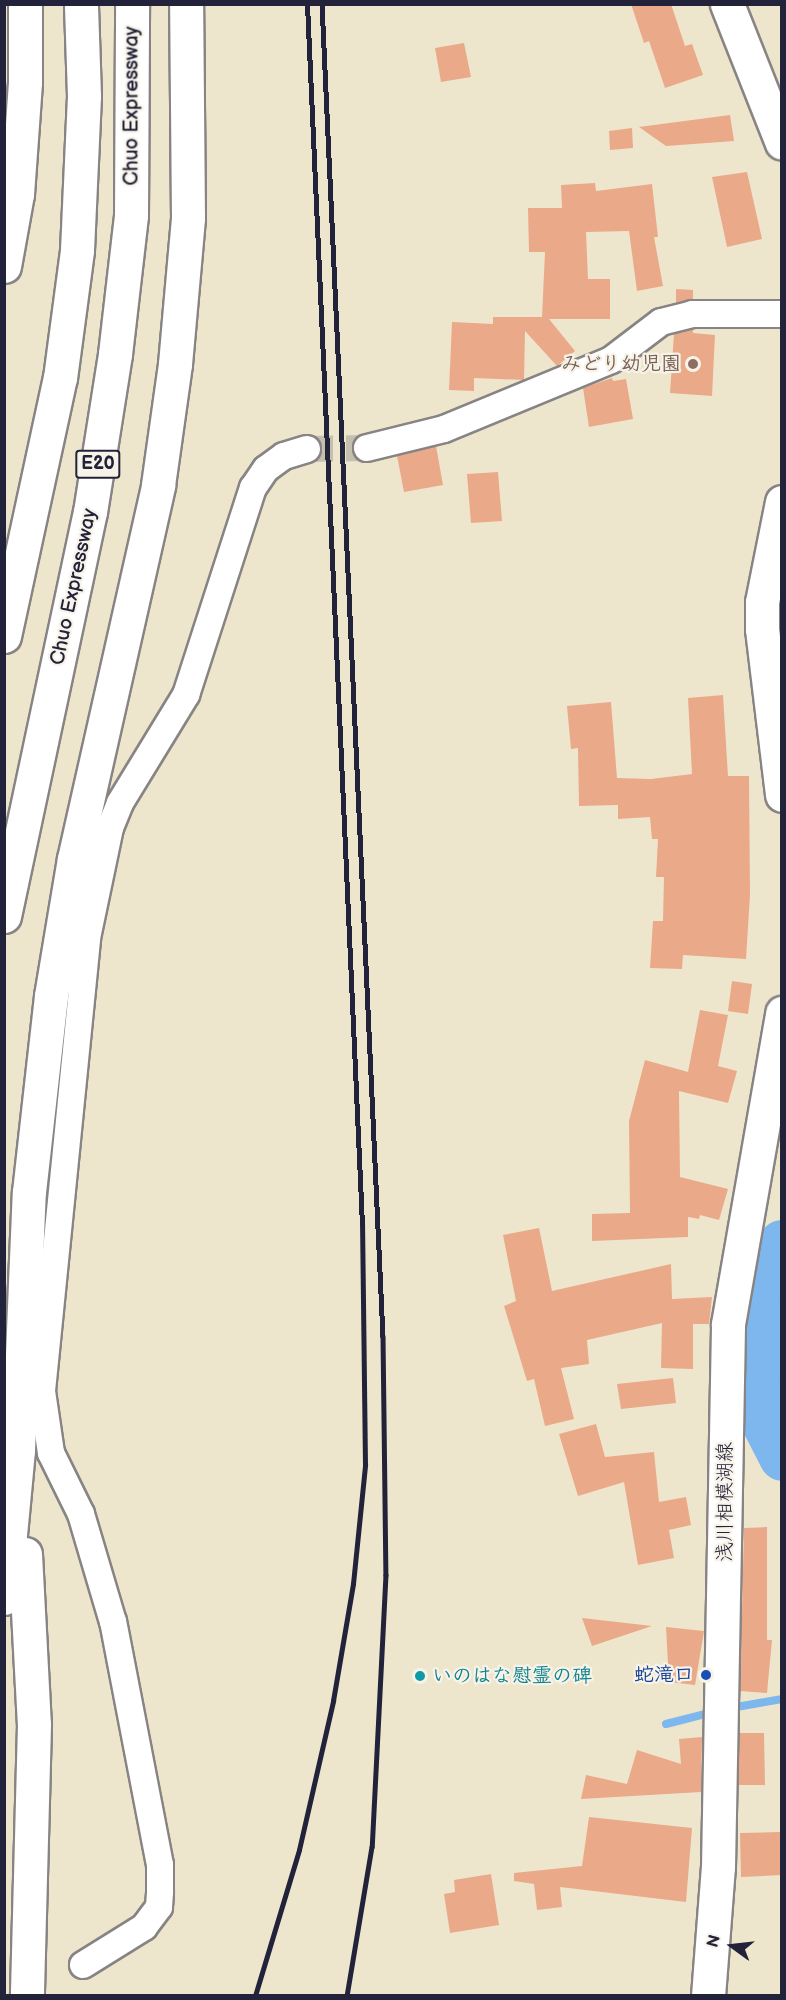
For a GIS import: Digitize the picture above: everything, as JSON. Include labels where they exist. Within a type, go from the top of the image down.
[{"type":"main road","points":[[4,266],[18,183],[25,82],[25,4]]},
{"type":"main road","name":"E20","points":[[4,636],[60,378],[77,250],[84,96],[81,4]]},
{"type":"main road","name":"Chuo Expressway","points":[[4,916],[88,522],[115,354],[131,215],[132,4]]},
{"type":"main road","points":[[4,1598],[18,1450],[29,1192],[51,996],[74,859],[158,485],[175,364],[188,218],[186,4]]},
{"type":"main road","points":[[727,4],[782,142]]},
{"type":"main road","points":[[782,502],[762,611],[782,795]]},
{"type":"main road","name":"浅川相模湖線","points":[[708,1995],[717,1867],[728,1324],[782,1013]]},
{"type":"main road","points":[[18,1450],[34,1724],[27,1995]]},
{"type":"street","points":[[367,448],[444,429],[611,360],[661,322],[692,314],[782,314]]},
{"type":"street","points":[[83,1965],[144,1927],[159,1907],[160,1891],[160,1865],[113,1622],[81,1514],[51,1453],[42,1391],[87,938],[110,828],[120,803],[186,695],[253,488],[275,463],[308,449]]},
{"type":"building","points":[[631,4],[671,4],[685,46],[692,44],[703,75],[665,88],[649,41],[644,43]]},
{"type":"building","points":[[464,43],[471,77],[441,82],[435,48]]},
{"type":"building","points":[[730,115],[734,141],[666,146],[639,127]]},
{"type":"building","points":[[632,128],[633,148],[610,150],[609,131]]},
{"type":"building","points":[[747,172],[762,239],[727,247],[712,177]]},
{"type":"building","points":[[595,183],[596,191],[652,184],[658,237],[654,237],[663,286],[637,291],[629,231],[586,232],[588,279],[610,279],[610,319],[549,319],[575,351],[557,366],[525,331],[524,380],[474,378],[474,391],[449,390],[452,322],[493,324],[493,317],[542,317],[545,252],[529,252],[528,208],[562,208],[561,185]]},
{"type":"building","points":[[676,289],[693,290],[693,299],[676,303]]},
{"type":"building","name":"みどり幼児園","points":[[693,329],[693,333],[715,335],[712,396],[670,393],[674,334]]},
{"type":"building","points":[[612,378],[613,381],[626,379],[633,419],[589,427],[583,388]]},
{"type":"building","points":[[436,446],[443,485],[404,492],[397,456]]},
{"type":"building","points":[[498,472],[502,521],[471,523],[467,474]]},
{"type":"building","points":[[723,695],[728,776],[749,776],[750,895],[746,959],[683,955],[682,969],[650,968],[653,921],[663,921],[664,877],[656,877],[658,839],[652,839],[650,817],[618,819],[618,805],[579,806],[578,748],[571,749],[567,706],[611,702],[617,778],[651,779],[692,774],[688,698]]},
{"type":"building","points":[[732,981],[752,984],[748,1014],[728,1011]]},
{"type":"building","points":[[700,1010],[728,1015],[718,1066],[737,1071],[728,1103],[679,1091],[680,1177],[728,1189],[719,1220],[700,1215],[699,1219],[688,1217],[688,1237],[592,1241],[592,1214],[630,1213],[629,1121],[645,1060],[688,1072]]},
{"type":"building","points":[[539,1228],[552,1291],[671,1264],[672,1299],[712,1297],[709,1324],[693,1324],[693,1369],[661,1368],[662,1323],[587,1340],[589,1364],[561,1368],[574,1419],[545,1426],[534,1379],[527,1381],[504,1306],[516,1301],[503,1235]]},
{"type":"building","points":[[673,1378],[676,1403],[621,1409],[617,1384]]},
{"type":"building","points":[[596,1424],[605,1457],[654,1452],[659,1502],[686,1497],[691,1525],[669,1530],[674,1558],[638,1565],[624,1482],[578,1496],[559,1434]]},
{"type":"building","points":[[767,1527],[767,1640],[772,1640],[767,1693],[740,1691],[744,1528]]},
{"type":"building","points":[[582,1618],[652,1626],[592,1646]]},
{"type":"building","points":[[666,1627],[704,1631],[695,1685],[669,1682]]},
{"type":"building","points":[[739,1733],[764,1733],[765,1785],[738,1785]]},
{"type":"building","points":[[702,1737],[701,1792],[581,1799],[586,1775],[627,1784],[637,1750],[681,1764],[679,1739]]},
{"type":"building","points":[[589,1817],[692,1828],[686,1902],[560,1887],[562,1907],[537,1910],[534,1884],[514,1881],[514,1873],[582,1866]]},
{"type":"building","points":[[780,1832],[782,1875],[741,1877],[740,1833]]},
{"type":"building","points":[[491,1874],[499,1925],[450,1933],[444,1894],[455,1892],[454,1880]]},
{"type":"waterway","points":[[782,1243],[763,1318],[758,1387],[765,1424],[782,1458]]},
{"type":"waterway","points":[[731,1708],[782,1699]]},
{"type":"waterway","points":[[666,1724],[713,1712]]},
{"type":"tunnel","points":[[307,449],[367,448]]},
{"type":"railway","points":[[255,1996],[299,1850],[333,1701],[353,1584],[365,1465],[362,1225],[307,4]]},
{"type":"railway","points":[[322,4],[383,1336],[386,1575],[372,1847],[347,1996]]},
{"type":"place","name":"みどり幼児園","points":[[693,364]]},
{"type":"place","name":"蛇滝口","points":[[706,1675]]},
{"type":"place","name":"いのはな慰霊の碑","points":[[420,1676]]}]
